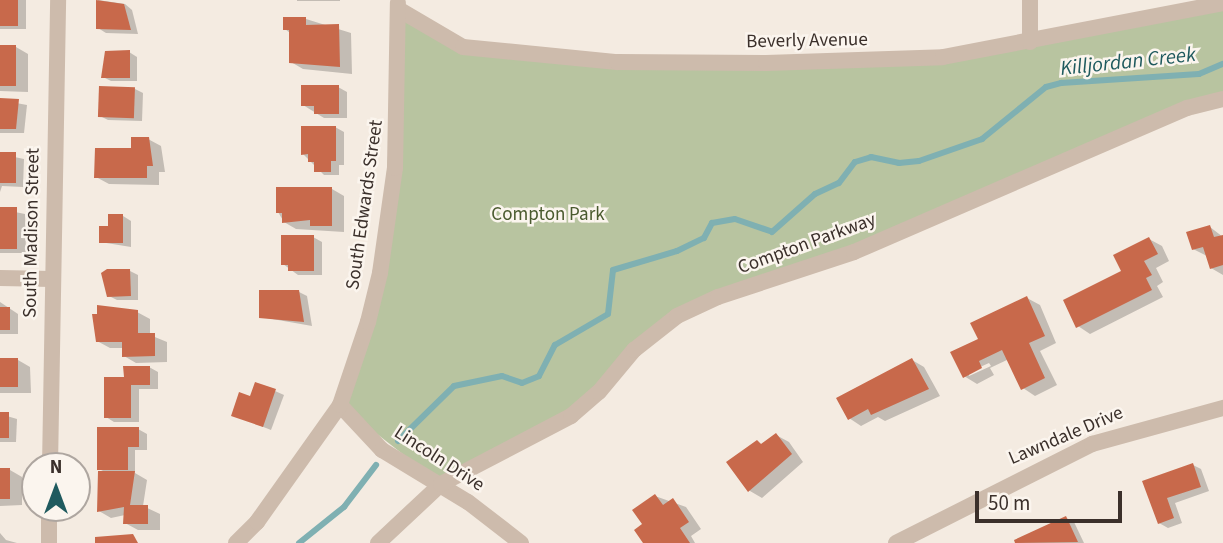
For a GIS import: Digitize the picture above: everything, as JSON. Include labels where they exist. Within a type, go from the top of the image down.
[{"type":"street","name":"South Madison Street","points":[[50,452],[58,0]]},
{"type":"street","points":[[1030,0],[1030,42]]},
{"type":"street","name":"Beverly Avenue","points":[[398,5],[463,47],[617,62],[900,60],[1030,42],[1223,4]]},
{"type":"street","name":"South Edwards Street","points":[[236,543],[257,522],[340,405],[380,273],[395,168],[398,5]]},
{"type":"street","name":"Compton Parkway","points":[[379,543],[441,484],[572,415],[599,392],[634,350],[697,306],[854,252],[1187,108],[1223,99]]},
{"type":"street","points":[[0,278],[52,279]]},
{"type":"street","name":"Lincoln Drive","points":[[340,405],[382,450],[441,484],[521,543]]},
{"type":"street","name":"Lawndale Drive","points":[[896,543],[1092,444],[1223,408]]},
{"type":"street","points":[[49,543],[50,522]]},
{"type":"green space","name":"Compton Park","points":[[1223,3],[1223,99],[676,316],[599,392],[441,484],[340,405],[380,273],[398,9],[445,39],[617,62],[900,60]]},
{"type":"building","points":[[0,0],[18,0],[18,26],[0,26]]},
{"type":"building","points":[[96,0],[124,4],[131,30],[96,29]]},
{"type":"building","points":[[283,17],[306,17],[306,25],[339,24],[340,67],[289,63],[289,30],[283,30]]},
{"type":"building","points":[[0,45],[16,45],[16,86],[0,86]]},
{"type":"building","points":[[130,50],[130,78],[101,78],[105,51]]},
{"type":"building","points":[[301,85],[339,85],[339,114],[314,114],[314,106],[301,106]]},
{"type":"building","points":[[99,86],[135,87],[134,118],[98,117]]},
{"type":"building","points":[[0,98],[19,99],[16,129],[0,129]]},
{"type":"building","points":[[301,126],[336,126],[336,161],[331,161],[331,172],[314,172],[314,162],[308,162],[308,154],[301,155]]},
{"type":"building","points":[[131,137],[149,137],[153,166],[147,166],[147,178],[94,178],[95,148],[131,148]]},
{"type":"building","points":[[0,152],[16,152],[16,183],[0,183]]},
{"type":"building","points":[[276,187],[332,187],[332,226],[310,226],[310,220],[282,223],[282,213],[276,213]]},
{"type":"building","points":[[0,207],[17,207],[17,249],[0,249]]},
{"type":"building","points":[[108,214],[123,214],[123,243],[99,243],[99,226],[108,226]]},
{"type":"building","points":[[1210,225],[1214,237],[1223,235],[1223,265],[1210,269],[1203,247],[1192,250],[1186,232]]},
{"type":"building","points":[[281,235],[314,235],[314,271],[288,271],[288,265],[281,265]]},
{"type":"building","points":[[1149,237],[1158,254],[1144,261],[1152,275],[1146,278],[1152,290],[1076,328],[1063,300],[1121,271],[1113,255]]},
{"type":"building","points":[[107,269],[130,269],[131,296],[107,297],[101,273]]},
{"type":"building","points":[[259,290],[299,290],[304,322],[259,318]]},
{"type":"building","points":[[1027,296],[1045,336],[1029,343],[1045,378],[1021,390],[1002,350],[979,361],[982,368],[963,378],[950,352],[978,339],[970,323]]},
{"type":"building","points":[[97,305],[138,310],[138,333],[155,333],[155,356],[122,357],[122,342],[96,342],[92,314],[97,314]]},
{"type":"building","points":[[0,307],[10,307],[10,330],[0,330]]},
{"type":"building","points":[[0,358],[18,358],[18,387],[0,387]]},
{"type":"building","points":[[912,358],[929,389],[871,415],[868,409],[848,420],[836,398]]},
{"type":"building","points":[[123,366],[150,366],[150,385],[131,385],[131,418],[104,418],[104,377],[124,377]]},
{"type":"building","points":[[255,382],[276,389],[263,427],[231,416],[239,392],[250,396]]},
{"type":"building","points":[[0,412],[9,412],[9,438],[0,438]]},
{"type":"building","points":[[97,427],[139,427],[139,447],[128,447],[128,470],[97,470]]},
{"type":"building","points":[[776,433],[792,454],[748,492],[726,462],[757,440],[761,444]]},
{"type":"building","points":[[1193,463],[1201,487],[1167,498],[1174,518],[1158,524],[1142,481]]},
{"type":"building","points":[[0,468],[10,468],[10,499],[0,499]]},
{"type":"building","points":[[98,471],[135,471],[130,505],[148,505],[148,524],[123,524],[124,507],[97,512]]},
{"type":"building","points":[[655,494],[663,505],[673,498],[689,522],[680,528],[690,543],[643,543],[634,530],[642,524],[632,510]]},
{"type":"building","points":[[1066,516],[1078,542],[1015,543],[1014,540]]},
{"type":"building","points":[[133,534],[138,543],[95,543],[95,537]]},
{"type":"waterway","name":"Killjordan Creek","points":[[398,441],[454,386],[502,376],[522,383],[539,376],[555,345],[608,314],[613,270],[677,251],[704,238],[712,223],[735,219],[772,232],[815,194],[839,183],[855,162],[871,157],[899,163],[919,161],[982,139],[1046,87],[1061,83],[1199,74],[1223,64]]},
{"type":"waterway","name":"Killjordan Creek","points":[[299,543],[344,507],[376,465]]}]
